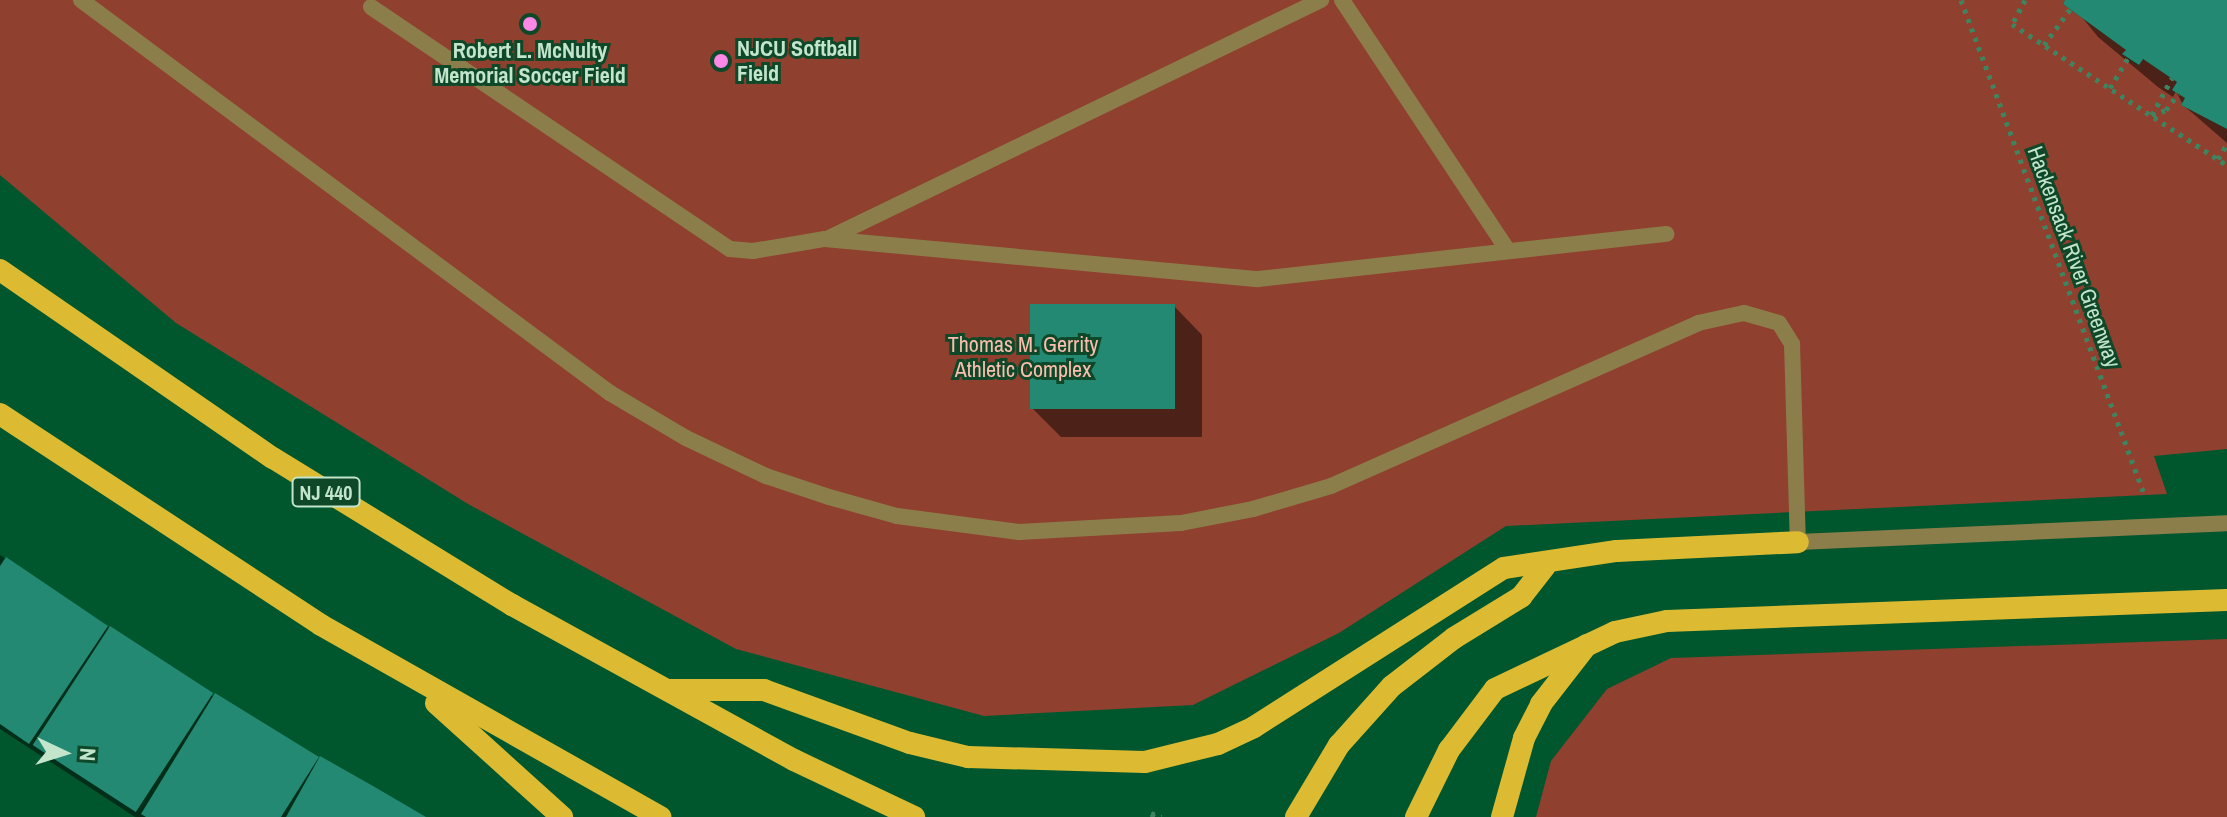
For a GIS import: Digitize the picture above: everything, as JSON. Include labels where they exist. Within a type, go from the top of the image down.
[{"type":"highway","name":"NJ 440","points":[[0,270],[187,402],[358,513],[794,760],[914,817]]},
{"type":"highway","points":[[0,414],[153,518],[405,676],[660,817]]},
{"type":"highway","points":[[668,690],[764,690],[910,743],[968,757],[1145,762],[1218,744],[1254,727],[1504,568],[1545,566],[1617,551],[1798,542]]},
{"type":"highway","points":[[1296,817],[1339,745],[1392,686],[1454,638],[1521,597],[1545,566]]},
{"type":"highway","points":[[1416,817],[1449,750],[1495,689],[1589,643],[1667,621],[2227,600]]},
{"type":"highway","points":[[1502,817],[1524,738],[1541,704],[1589,643]]},
{"type":"highway","points":[[405,676],[562,817]]},
{"type":"street","points":[[81,0],[610,393],[686,438],[766,476],[897,516],[1019,532],[1181,523],[1253,509],[1331,486],[1698,323],[1744,313],[1779,323],[1792,344],[1798,542],[2227,523]]},
{"type":"street","points":[[825,239],[1321,0]]},
{"type":"street","points":[[1342,0],[1508,251]]},
{"type":"street","points":[[371,7],[713,240],[753,251],[825,239],[1258,279],[1667,234]]},
{"type":"path","name":"Hackensack River Greenway","points":[[1961,0],[2154,526]]},
{"type":"path","points":[[2025,0],[2012,24],[2227,165]]},
{"type":"path","points":[[2044,45],[2071,8]]},
{"type":"path","points":[[2110,88],[2128,58]]},
{"type":"path","points":[[2152,115],[2172,78]]},
{"type":"path","points":[[2152,115],[2166,110],[2178,94]]},
{"type":"path","points":[[2218,159],[2227,144]]},
{"type":"path","points":[[1154,817],[1151,813],[1161,817]]},
{"type":"green space","name":"Thomas M. Gerrity Athletic Complex","points":[[0,0],[2065,0],[2063,4],[2126,50],[2123,55],[2138,65],[2143,59],[2177,82],[2172,90],[2185,98],[2181,105],[2227,129],[2227,449],[2154,456],[2167,494],[1506,526],[1339,633],[1193,705],[984,716],[736,649],[468,504],[176,323],[0,175]]},
{"type":"green space","points":[[2227,639],[2227,817],[1536,817],[1551,761],[1607,689],[1671,658]]},
{"type":"building","points":[[2065,0],[2227,0],[2227,129],[2181,105],[2185,98],[2172,90],[2177,82],[2143,59],[2139,65],[2122,54],[2126,50],[2063,4]]},
{"type":"building","points":[[1030,304],[1175,304],[1175,409],[1030,409]]},
{"type":"building","points":[[6,557],[108,626],[29,744],[0,724],[0,566]]},
{"type":"building","points":[[110,626],[213,693],[136,812],[33,745]]},
{"type":"building","points":[[215,693],[319,757],[281,817],[146,817],[141,814]]},
{"type":"building","points":[[320,756],[373,786],[426,817],[286,817]]},
{"type":"place","name":"Robert L. McNulty Memorial Soccer Field","points":[[530,24]]},
{"type":"place","name":"NJCU Softball Field","points":[[721,61]]}]
